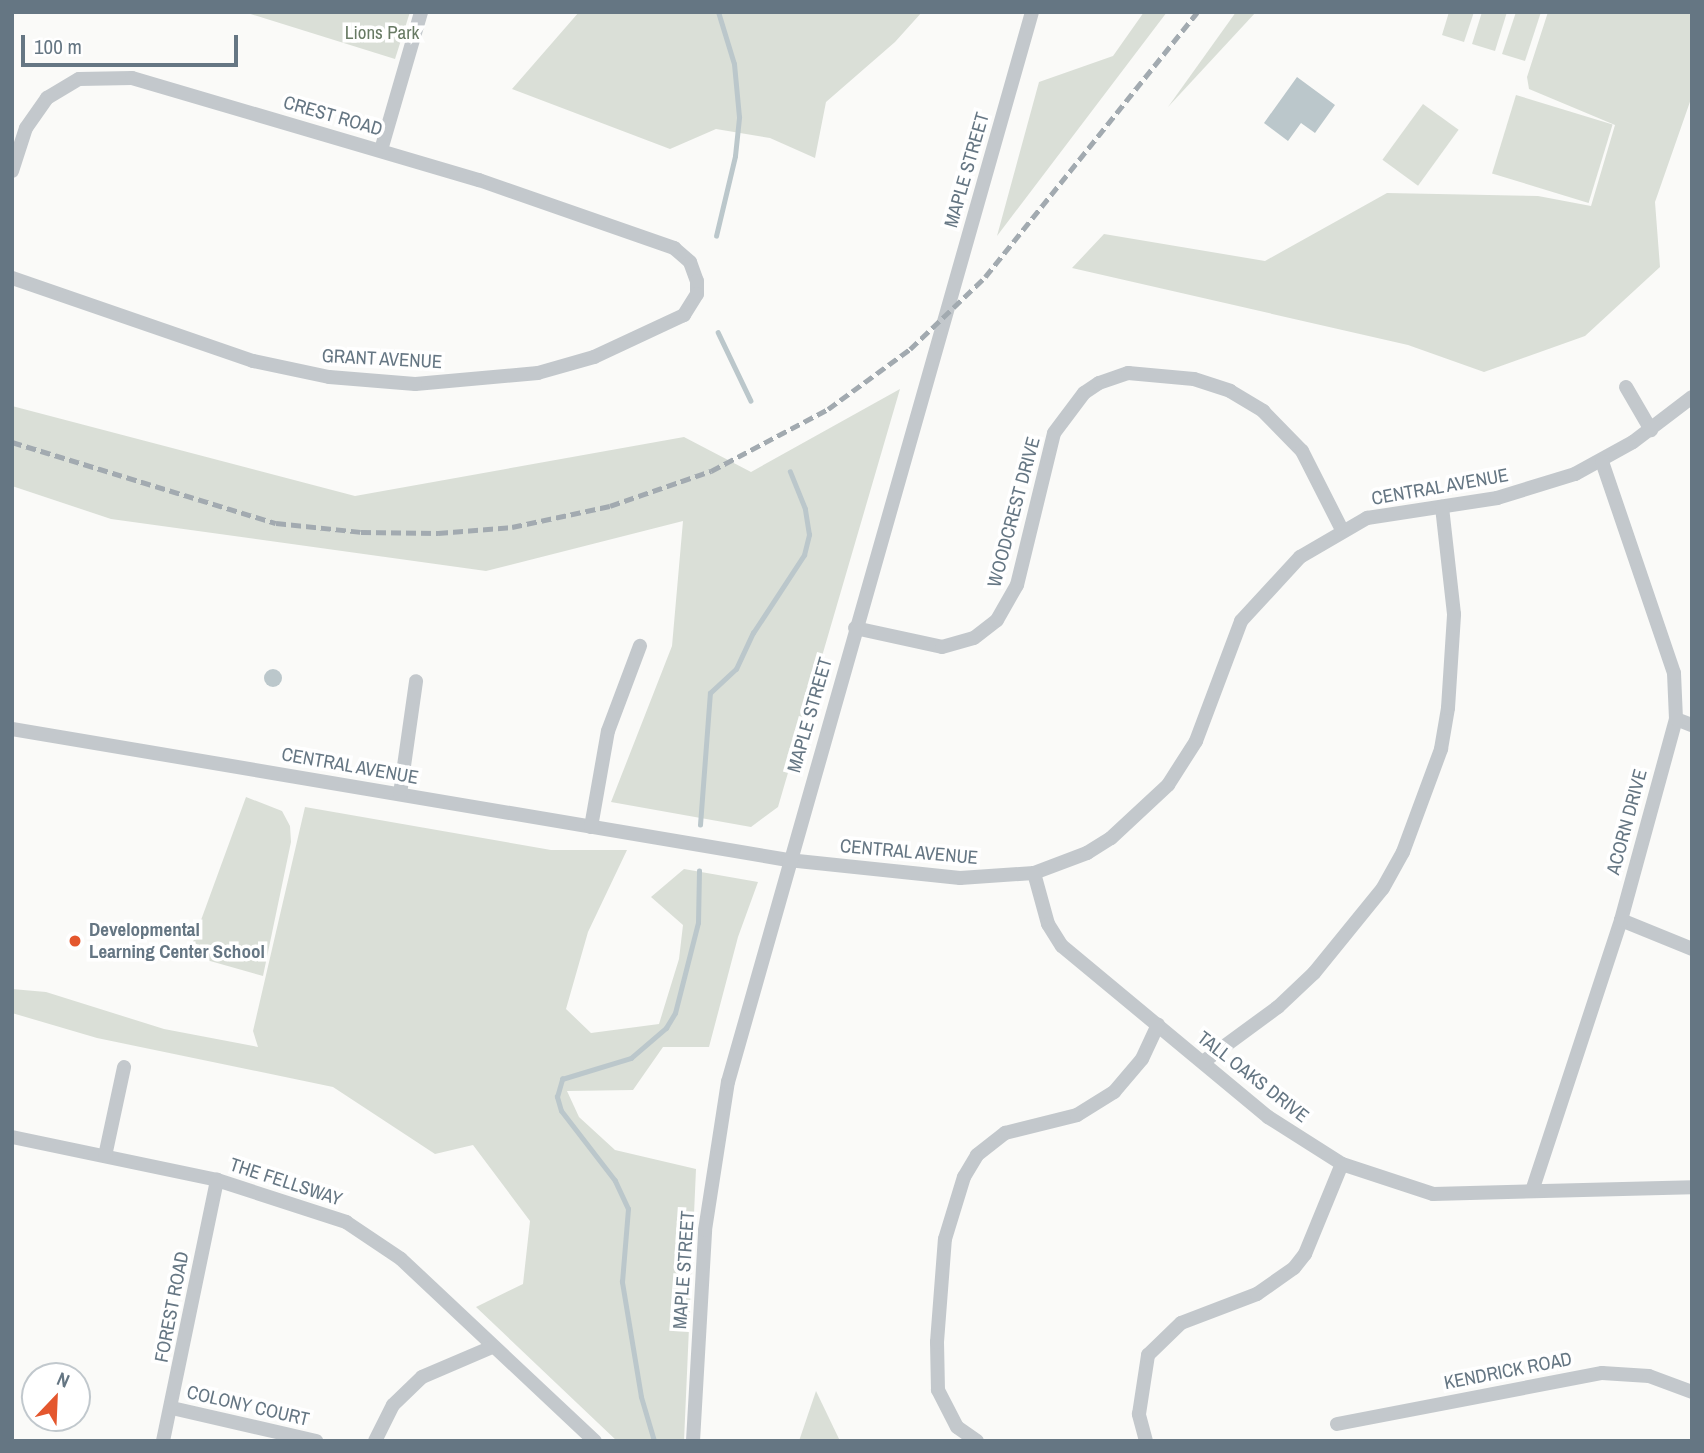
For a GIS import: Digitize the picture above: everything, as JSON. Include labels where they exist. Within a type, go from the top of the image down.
[{"type":"street","points":[[381,150],[421,12]]},
{"type":"street","name":"MAPLE STREET","points":[[693,1441],[705,1230],[728,1082],[788,860],[1032,12]]},
{"type":"street","name":"CREST ROAD","points":[[12,171],[26,128],[47,98],[79,79],[111,75],[479,180],[683,255]]},
{"type":"street","name":"GRANT AVENUE","points":[[12,278],[253,361],[329,377],[415,384],[538,373],[648,335],[679,319],[692,306],[698,281],[683,255]]},
{"type":"street","name":"WOODCREST DRIVE","points":[[855,628],[942,647],[974,638],[997,620],[1017,585],[1055,433],[1084,393],[1099,383],[1128,373],[1194,379],[1230,391],[1263,411],[1302,451],[1342,530]]},
{"type":"street","points":[[1626,387],[1651,430]]},
{"type":"street","name":"CENTRAL AVENUE","points":[[12,729],[788,860],[960,878],[1034,873],[1087,853],[1151,805],[1196,741],[1241,621],[1285,570],[1342,530],[1401,509],[1442,507],[1537,489],[1602,462],[1651,430],[1692,397]]},
{"type":"street","name":"ACORN DRIVE","points":[[1532,1191],[1620,920],[1676,719],[1674,673],[1602,462]]},
{"type":"street","points":[[1203,1062],[1278,1007],[1314,972],[1383,888],[1403,852],[1441,749],[1448,708],[1454,614],[1442,507]]},
{"type":"street","points":[[591,827],[608,731],[640,646]]},
{"type":"street","points":[[400,794],[416,681]]},
{"type":"street","points":[[1676,719],[1692,725]]},
{"type":"street","name":"TALL OAKS DRIVE","points":[[1034,873],[1048,924],[1062,946],[1268,1117],[1342,1164],[1433,1194],[1692,1187]]},
{"type":"street","points":[[1620,920],[1692,949]]},
{"type":"street","points":[[977,1441],[957,1427],[938,1390],[937,1342],[945,1239],[964,1177],[977,1155],[1005,1133],[1063,1120],[1102,1101],[1133,1071],[1158,1026]]},
{"type":"street","points":[[105,1156],[124,1067]]},
{"type":"street","name":"THE FELLSWAY","points":[[12,1137],[217,1180],[346,1222],[401,1259],[595,1441]]},
{"type":"street","points":[[1146,1441],[1139,1414],[1140,1385],[1148,1355],[1181,1323],[1257,1294],[1294,1268],[1305,1254],[1342,1164]]},
{"type":"street","name":"FOREST ROAD","points":[[163,1441],[172,1408],[217,1180]]},
{"type":"street","points":[[375,1441],[393,1405],[411,1385],[445,1364],[492,1347]]},
{"type":"street","name":"KENDRICK ROAD","points":[[1337,1424],[1602,1373],[1649,1376],[1689,1395]]},
{"type":"street","name":"COLONY COURT","points":[[172,1408],[316,1441]]},
{"type":"green space","name":"Lions Park","points":[[244,12],[410,12],[395,59]]},
{"type":"green space","points":[[579,12],[922,12],[895,42],[826,102],[815,158],[770,138],[716,129],[670,149],[512,89]]},
{"type":"green space","points":[[1144,12],[1167,12],[997,236],[1039,82],[1113,56]]},
{"type":"green space","points":[[1236,12],[1256,12],[1168,107]]},
{"type":"green space","points":[[1449,12],[1474,12],[1464,42],[1442,35]]},
{"type":"green space","points":[[1482,12],[1507,12],[1495,51],[1472,44]]},
{"type":"green space","points":[[1516,12],[1541,12],[1525,61],[1502,54]]},
{"type":"green space","points":[[1548,12],[1692,12],[1692,96],[1655,202],[1660,267],[1585,336],[1484,372],[1408,345],[1072,268],[1104,234],[1265,261],[1387,193],[1538,196],[1591,206],[1615,125],[1529,89],[1527,77]]},
{"type":"green space","points":[[1516,95],[1613,125],[1589,203],[1492,173]]},
{"type":"green space","points":[[1423,104],[1459,130],[1418,186],[1382,160]]},
{"type":"green space","points":[[900,389],[778,807],[751,827],[611,802],[672,646],[683,521],[486,571],[111,519],[12,486],[12,406],[355,496],[684,437],[751,472]]},
{"type":"green space","points":[[246,797],[282,811],[290,826],[291,842],[263,976],[203,959],[205,949],[193,942]]},
{"type":"green space","points":[[305,807],[551,850],[627,850],[588,932],[566,1009],[591,1033],[659,1024],[679,959],[683,925],[651,897],[684,869],[758,882],[738,937],[709,1047],[663,1047],[633,1090],[567,1091],[579,1117],[615,1150],[696,1169],[684,1441],[617,1441],[476,1307],[523,1284],[530,1221],[473,1145],[435,1154],[333,1087],[97,1038],[12,1013],[12,989],[46,992],[164,1029],[258,1047],[253,1031]]},
{"type":"green space","points":[[816,1391],[840,1441],[799,1441]]},
{"type":"shaded area","points":[[1297,77],[1335,105],[1315,133],[1301,123],[1288,141],[1264,123]]},
{"type":"shaded area","points":[[273,669],[279,672],[282,678],[279,684],[273,687],[267,684],[264,678],[267,672]]},
{"type":"waterway","points":[[716,236],[735,156],[739,117],[734,64],[718,12]]},
{"type":"waterway","points":[[718,332],[751,401]]},
{"type":"waterway","points":[[700,825],[710,693],[736,669],[753,633],[804,555],[809,535],[805,509],[790,472]]},
{"type":"waterway","points":[[654,1441],[641,1397],[622,1282],[628,1209],[615,1181],[561,1111],[557,1097],[562,1079],[631,1058],[666,1028],[675,1013],[698,923],[699,871]]},
{"type":"railway","points":[[12,442],[276,523],[361,532],[438,533],[512,527],[610,506],[711,471],[828,409],[910,349],[985,277],[1197,12]]},
{"type":"place","name":"Developmental Learning Center School","points":[[75,941]]}]
